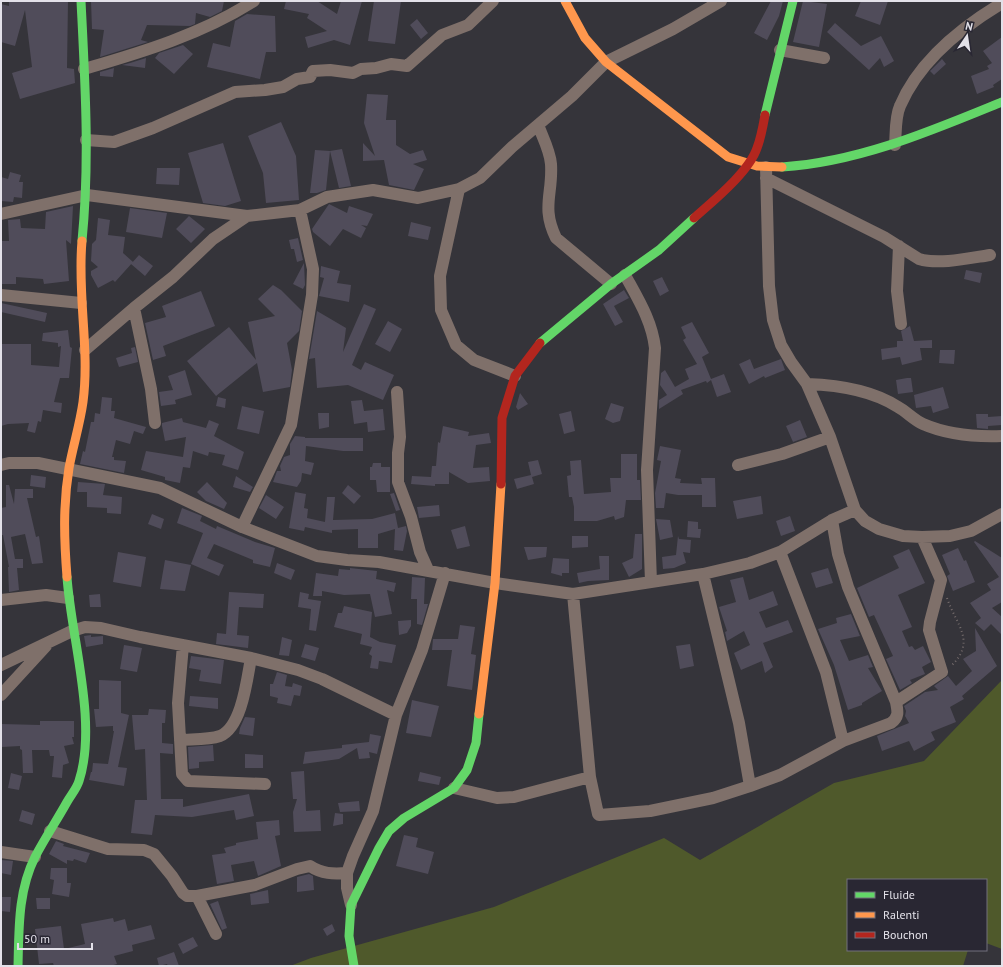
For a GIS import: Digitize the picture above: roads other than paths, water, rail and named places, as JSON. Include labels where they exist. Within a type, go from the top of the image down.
[{"type":"street","points":[[18,966],[20,906],[26,881],[35,857],[79,781],[86,740],[83,697],[68,598],[64,525],[69,469],[83,402],[85,350],[81,303],[81,254],[87,195],[81,1]]},
{"type":"street","points":[[84,69],[144,52],[194,33],[236,12],[254,1]]},
{"type":"street","points":[[86,140],[114,142],[153,128],[235,92],[283,87],[297,79],[310,77],[313,71],[330,70],[353,73],[361,69],[376,68],[391,64],[407,66],[442,35],[468,25],[494,1]]},
{"type":"street","points":[[565,1],[585,38],[606,62],[728,157],[748,163],[766,172],[899,246],[913,256],[925,261],[990,255]]},
{"type":"street","points":[[1,214],[87,195],[246,216],[300,210],[328,197],[373,190],[418,198],[459,189],[480,178],[606,62],[673,29],[721,1]]},
{"type":"street","points":[[351,905],[379,848],[389,832],[404,818],[454,788],[467,770],[476,743],[495,583],[501,488],[502,418],[515,376],[540,342],[611,284],[659,250],[725,190],[748,163],[757,149],[793,1]]},
{"type":"street","points":[[894,145],[899,107],[917,74],[949,42],[1002,3]]},
{"type":"street","points":[[780,50],[824,58]]},
{"type":"street","points":[[766,172],[825,162],[894,145],[1002,102]]},
{"type":"street","points":[[538,126],[551,164],[547,211],[551,228],[556,238],[611,284]]},
{"type":"street","points":[[766,172],[769,286],[773,320],[781,345],[807,384],[830,437],[855,510],[865,521],[879,530],[903,536],[922,537],[950,536],[971,531],[1002,514]]},
{"type":"street","points":[[459,189],[440,276],[441,310],[456,344],[474,360],[515,376]]},
{"type":"street","points":[[242,527],[291,424],[312,295],[313,269],[300,210]]},
{"type":"street","points":[[85,350],[173,277],[213,239],[246,216]]},
{"type":"street","points":[[899,246],[897,291],[901,324]]},
{"type":"street","points":[[625,275],[648,318],[655,348],[647,470],[651,582]]},
{"type":"street","points":[[1,295],[81,303]]},
{"type":"street","points":[[134,308],[151,388],[155,423]]},
{"type":"street","points":[[807,384],[828,385],[881,398],[899,407],[914,419],[932,428],[974,436],[1002,436]]},
{"type":"street","points":[[397,392],[400,437],[398,453],[398,482],[411,517],[420,552],[428,570]]},
{"type":"street","points":[[738,465],[782,454],[830,437]]},
{"type":"street","points":[[1,465],[9,463],[38,463],[160,488],[242,527],[317,556],[379,562],[495,583],[573,594],[703,574],[750,563],[780,552],[832,520],[855,510]]},
{"type":"street","points":[[573,594],[590,777],[598,814],[603,815],[650,811],[713,798],[780,775],[844,741],[891,723],[896,719],[898,713],[896,702],[848,587],[838,554],[832,520]]},
{"type":"street","points":[[896,702],[942,672],[929,630],[941,580],[922,537]]},
{"type":"street","points":[[780,552],[826,672],[844,741]]},
{"type":"street","points":[[354,966],[349,936],[351,905],[347,888],[347,873],[373,811],[396,715],[422,650],[445,574]]},
{"type":"street","points":[[703,574],[739,723],[750,786]]},
{"type":"street","points":[[1,600],[46,595],[68,598]]},
{"type":"street","points":[[1,665],[72,631],[85,627],[101,628],[183,646],[251,658],[298,670],[322,679],[396,715]]},
{"type":"street","points":[[1,694],[50,642]]},
{"type":"street","points":[[183,646],[178,703],[182,774],[188,781],[265,784]]},
{"type":"street","points":[[180,740],[210,738],[220,736],[228,731],[234,724],[243,697],[251,658]]},
{"type":"street","points":[[454,788],[498,798],[514,797],[590,777]]},
{"type":"street","points":[[50,832],[108,849],[144,850],[154,854],[172,876],[183,893],[187,896],[197,896],[255,885],[297,869],[310,866],[317,871],[326,873],[347,873]]},
{"type":"street","points":[[1,852],[35,857]]},
{"type":"street","points":[[197,896],[216,934]]}]
